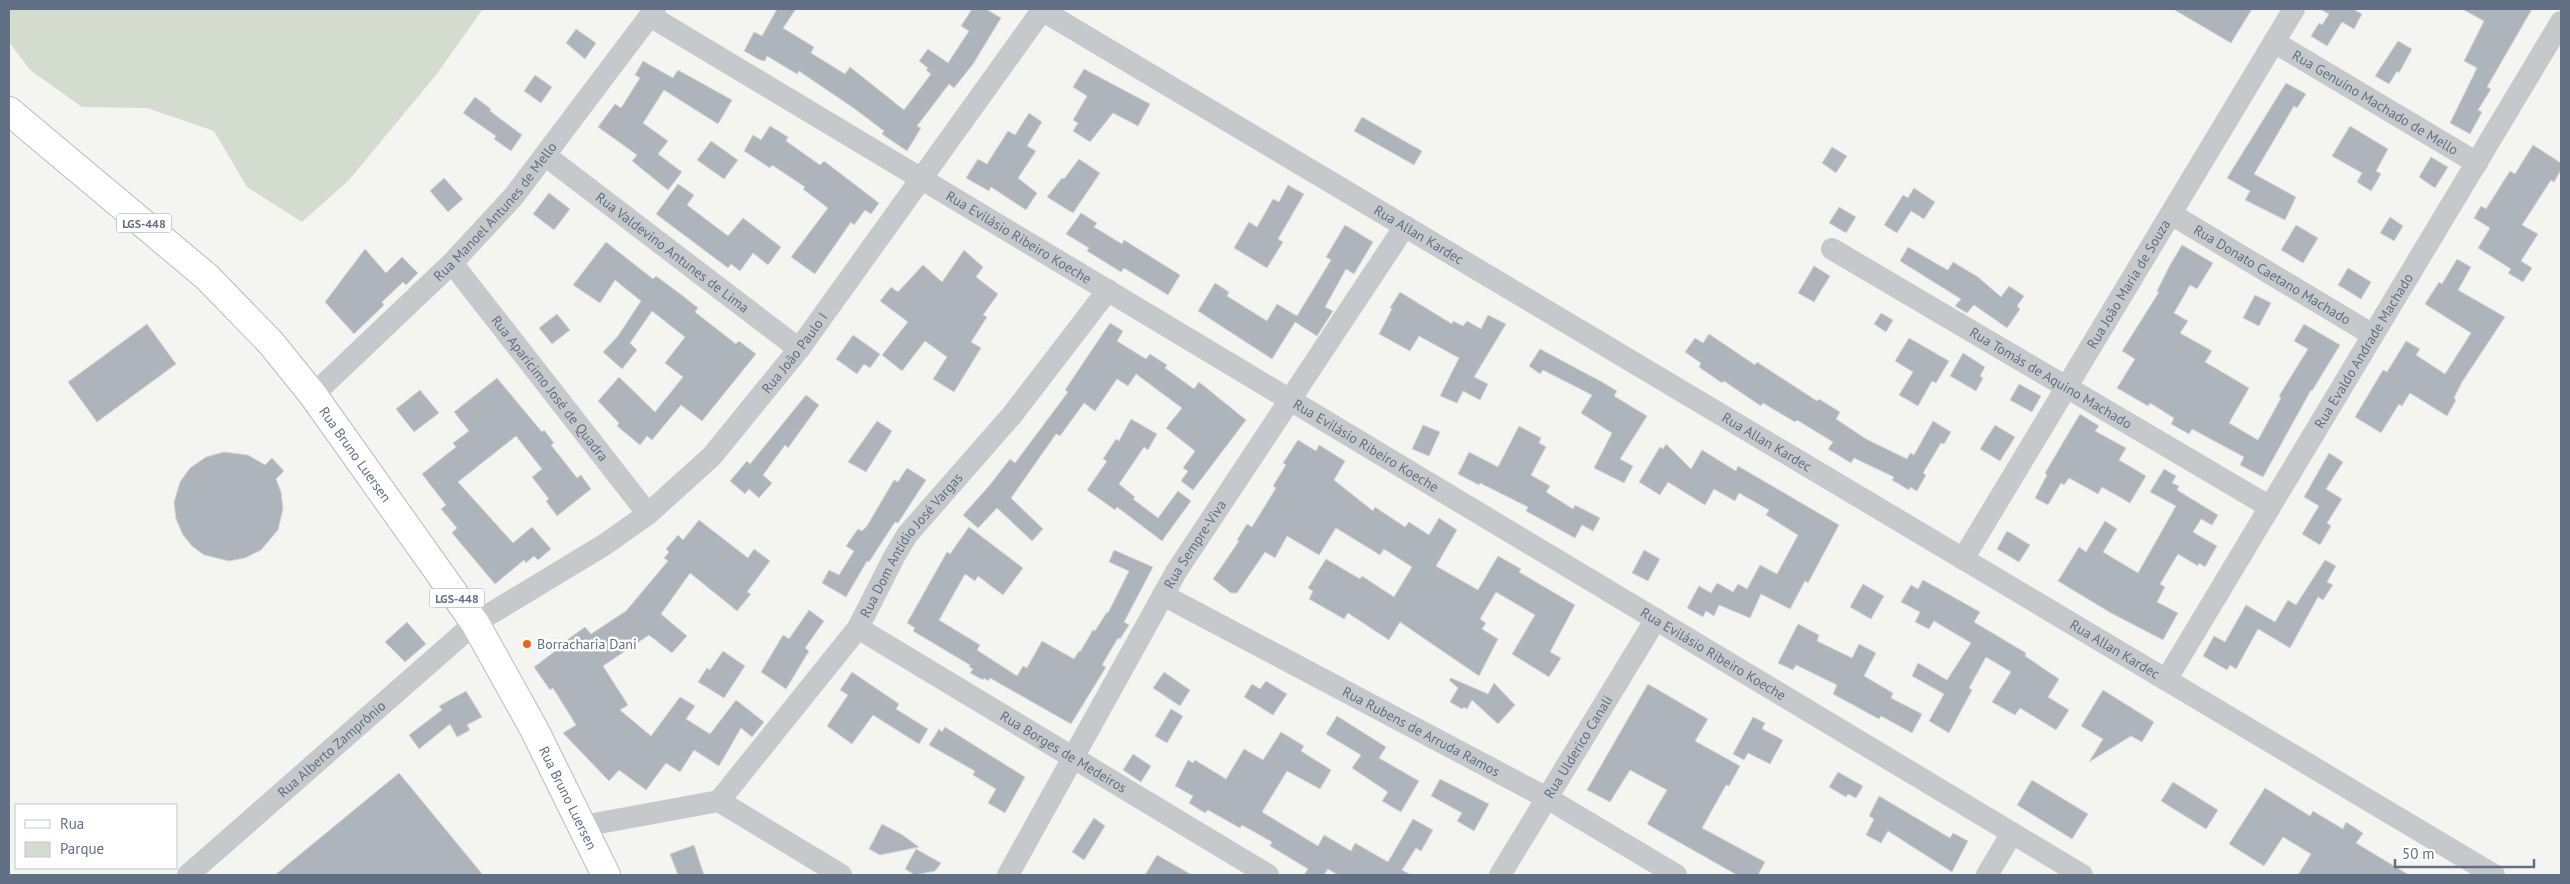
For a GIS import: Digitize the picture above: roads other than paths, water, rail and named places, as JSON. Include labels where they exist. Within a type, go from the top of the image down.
[{"type":"main road","name":"Rua Bruno Luersen","points":[[9,111],[207,277],[271,343],[313,395],[474,623],[534,729],[606,875]]},
{"type":"street","name":"Rua João Paulo I","points":[[474,623],[569,568],[648,514],[712,456],[799,349],[923,179],[1042,9]]},
{"type":"street","name":"Rua Allan Kardec","points":[[1042,9],[2166,680],[2482,872]]},
{"type":"street","name":"Rua João Maria de Souza","points":[[1963,559],[2294,9]]},
{"type":"street","name":"Rua Evilásio Ribeiro Koeche","points":[[653,12],[923,179],[2082,875]]},
{"type":"street","name":"Rua Manoel Antunes de Mello","points":[[313,395],[452,263],[514,196],[653,12]]},
{"type":"street","name":"Rua Evaldo Andrade Machado","points":[[2166,680],[2561,22]]},
{"type":"street","name":"Rua Genuíno Machado de Mello","points":[[2274,42],[2477,163]]},
{"type":"street","name":"Rua Valdevino Antunes de Lima","points":[[546,156],[799,349]]},
{"type":"street","name":"Rua Donato Caetano Machado","points":[[2170,214],[2373,335]]},
{"type":"street","name":"Rua Sempre-Viva","points":[[1008,875],[1163,595],[1405,226]]},
{"type":"street","name":"Rua Tomás de Aquino Machado","points":[[1832,249],[2270,507]]},
{"type":"street","name":"Rua Aparícimo José de Quadra","points":[[452,263],[648,514]]},
{"type":"street","name":"Rua Dom Antídio José Vargas","points":[[719,801],[858,628],[907,535],[1012,415],[1108,290]]},
{"type":"street","name":"Rua Rubens de Arruda Ramos","points":[[1163,595],[1547,798],[1676,875]]},
{"type":"street","name":"Rua Ulderico Canali","points":[[1500,875],[1656,619]]},
{"type":"street","name":"Rua Alberto Zamprônio","points":[[188,875],[474,623]]},
{"type":"street","name":"Rua Borges de Medeiros","points":[[858,628],[1268,875]]},
{"type":"street","points":[[583,826],[719,801],[840,875]]},
{"type":"street","points":[[1987,875],[2012,833]]},
{"type":"place","name":"Borracharia Dani","points":[[527,644]]}]
